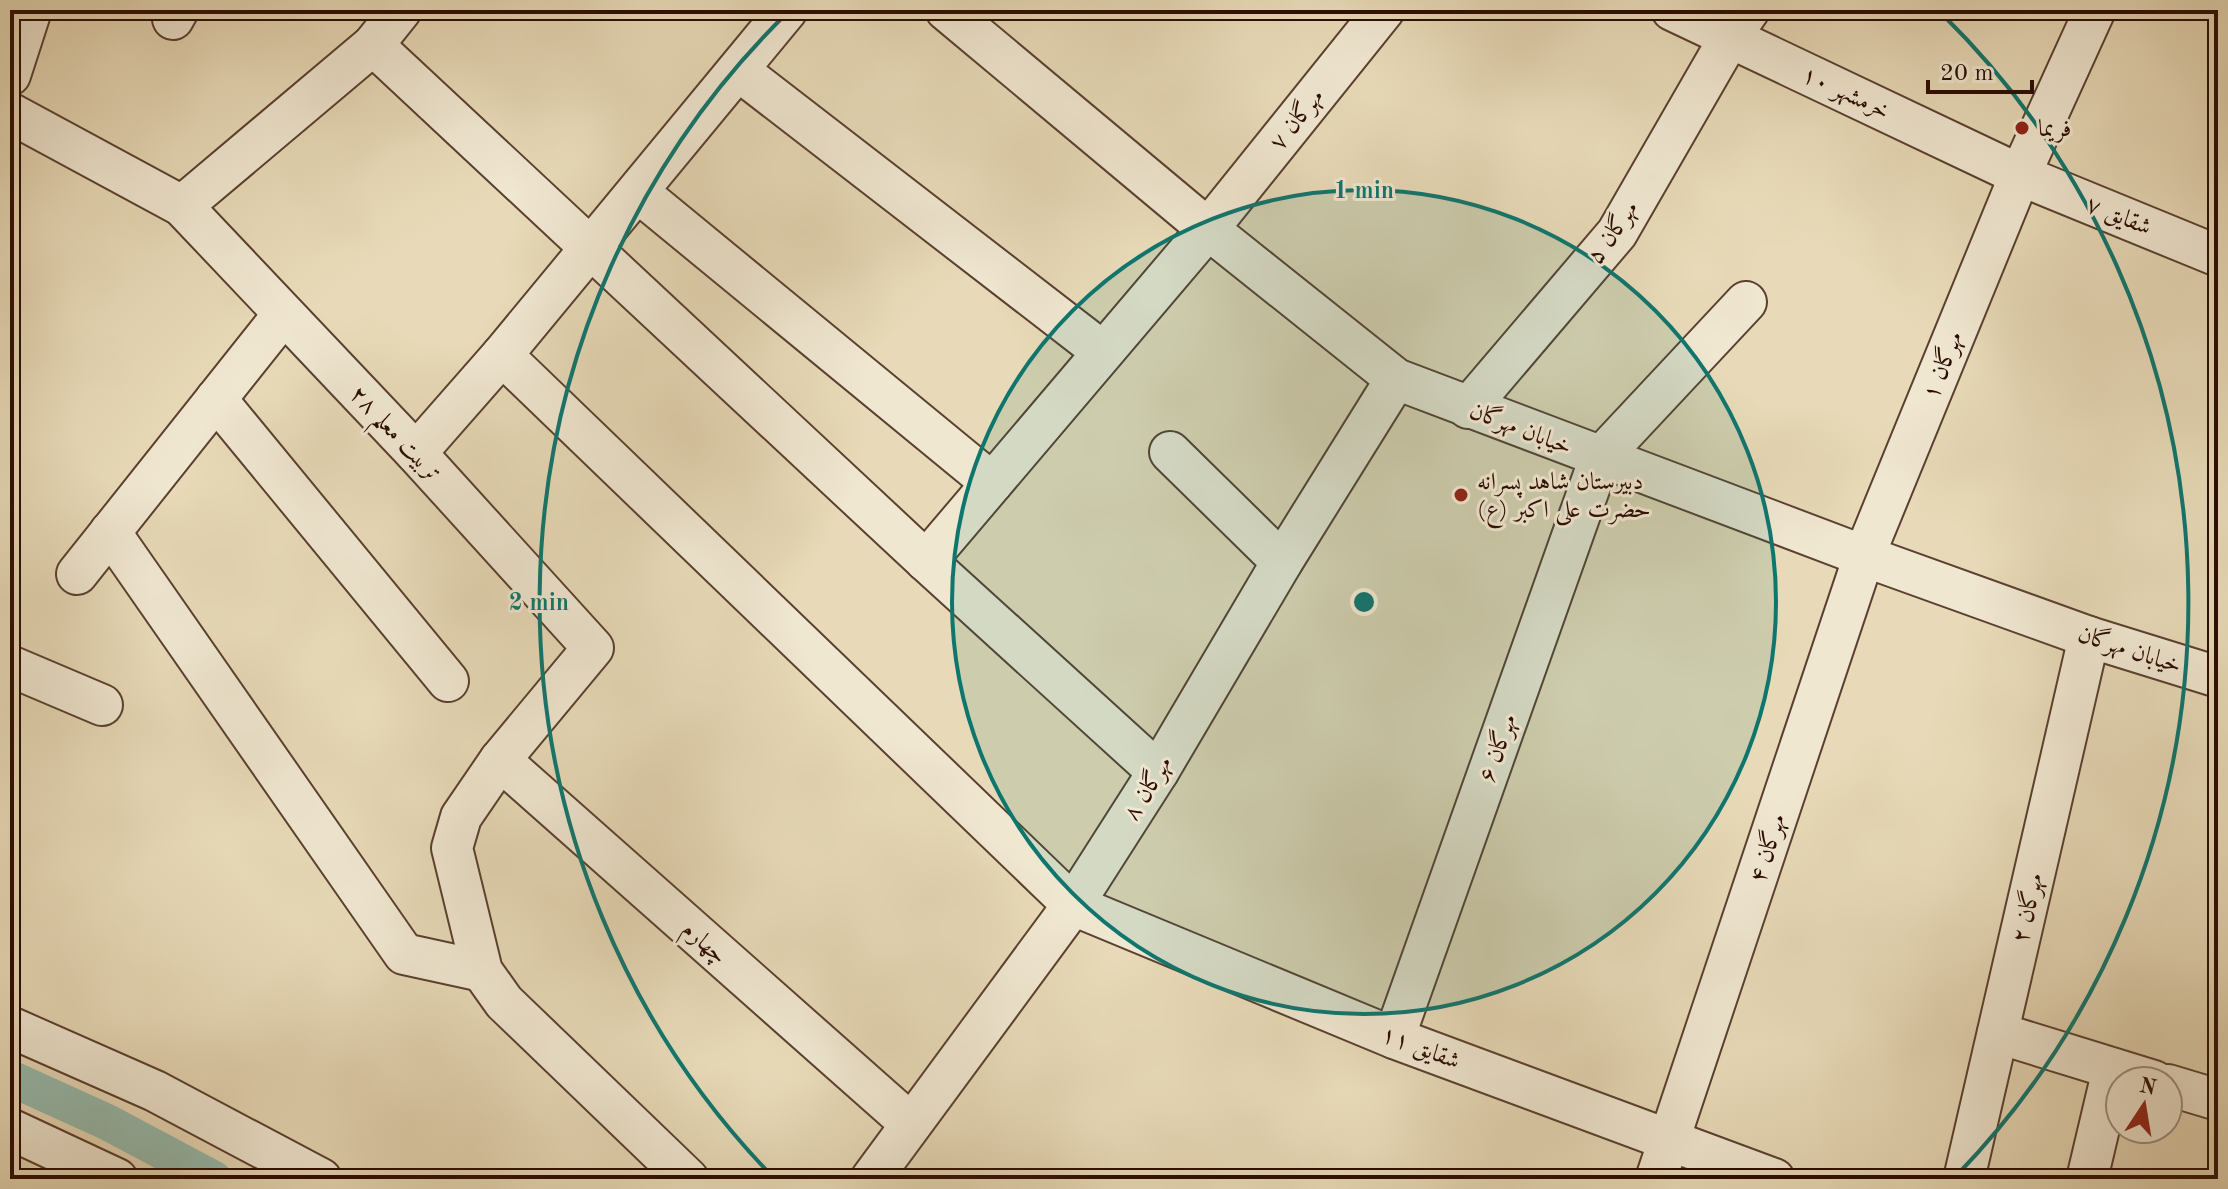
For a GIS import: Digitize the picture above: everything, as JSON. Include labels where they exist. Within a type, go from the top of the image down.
[{"type":"street","points":[[10,75],[31,10]]},
{"type":"street","points":[[182,206],[373,45],[401,10]]},
{"type":"street","points":[[416,453],[591,249],[787,10]]},
{"type":"street","name":"مهرگان ۷","points":[[926,561],[1208,229],[1384,10]]},
{"type":"street","name":"خرمشهر ۱۰","points":[[1672,10],[1739,24],[2020,175]]},
{"type":"street","name":"مهرگان ۱","points":[[1864,556],[2020,175],[2095,10]]},
{"type":"street","name":"خیابان مهرگان","points":[[963,15],[1208,229],[1396,379],[1864,556],[2089,637],[2218,677]]},
{"type":"street","name":"مهرگان ۵","points":[[1468,408],[1617,233],[1739,24]]},
{"type":"street","points":[[373,45],[926,561],[1158,772]]},
{"type":"street","points":[[738,70],[1103,352]]},
{"type":"street","name":"تربیت معلم ۲۸","points":[[10,113],[182,206],[416,453],[593,648],[500,760],[461,817],[452,848],[482,971]]},
{"type":"street","name":"شقایق ۷","points":[[2020,175],[2218,256]]},
{"type":"street","points":[[638,192],[992,483]]},
{"type":"street","points":[[1600,458],[1746,302]]},
{"type":"street","points":[[77,574],[283,315]]},
{"type":"street","points":[[502,355],[1073,905]]},
{"type":"street","name":"مهرگان ۸","points":[[871,1179],[1073,905],[1158,772],[1282,562],[1396,379]]},
{"type":"street","points":[[216,399],[448,681]]},
{"type":"street","points":[[1170,452],[1282,562]]},
{"type":"street","name":"مهرگان ۶","points":[[1394,1038],[1600,458]]},
{"type":"street","points":[[110,532],[404,954],[482,971],[504,1002],[688,1179]]},
{"type":"street","name":"مهرگان ۴","points":[[1656,1179],[1864,556]]},
{"type":"street","name":"مهرگان ۲","points":[[1964,1179],[2089,637]]},
{"type":"street","points":[[10,666],[102,705]]},
{"type":"street","name":"چهارم","points":[[500,760],[911,1124]]},
{"type":"street","name":"شقایق ۱۱","points":[[1073,905],[1394,1038],[1774,1179]]},
{"type":"street","points":[[10,1027],[155,1091],[321,1179]]},
{"type":"street","points":[[1998,1033],[2104,1066]]},
{"type":"street","points":[[2184,1090],[2218,1100]]},
{"type":"street","points":[[2087,1179],[2104,1107]]},
{"type":"street","points":[[10,1129],[117,1179]]},
{"type":"waterway","points":[[10,1078],[107,1122],[214,1179]]},
{"type":"place","name":"فریما","points":[[2022,128]]},
{"type":"place","name":"دبیرستان شاهد پسرانه حضرت علی اکبر (ع)","points":[[1461,495]]}]
